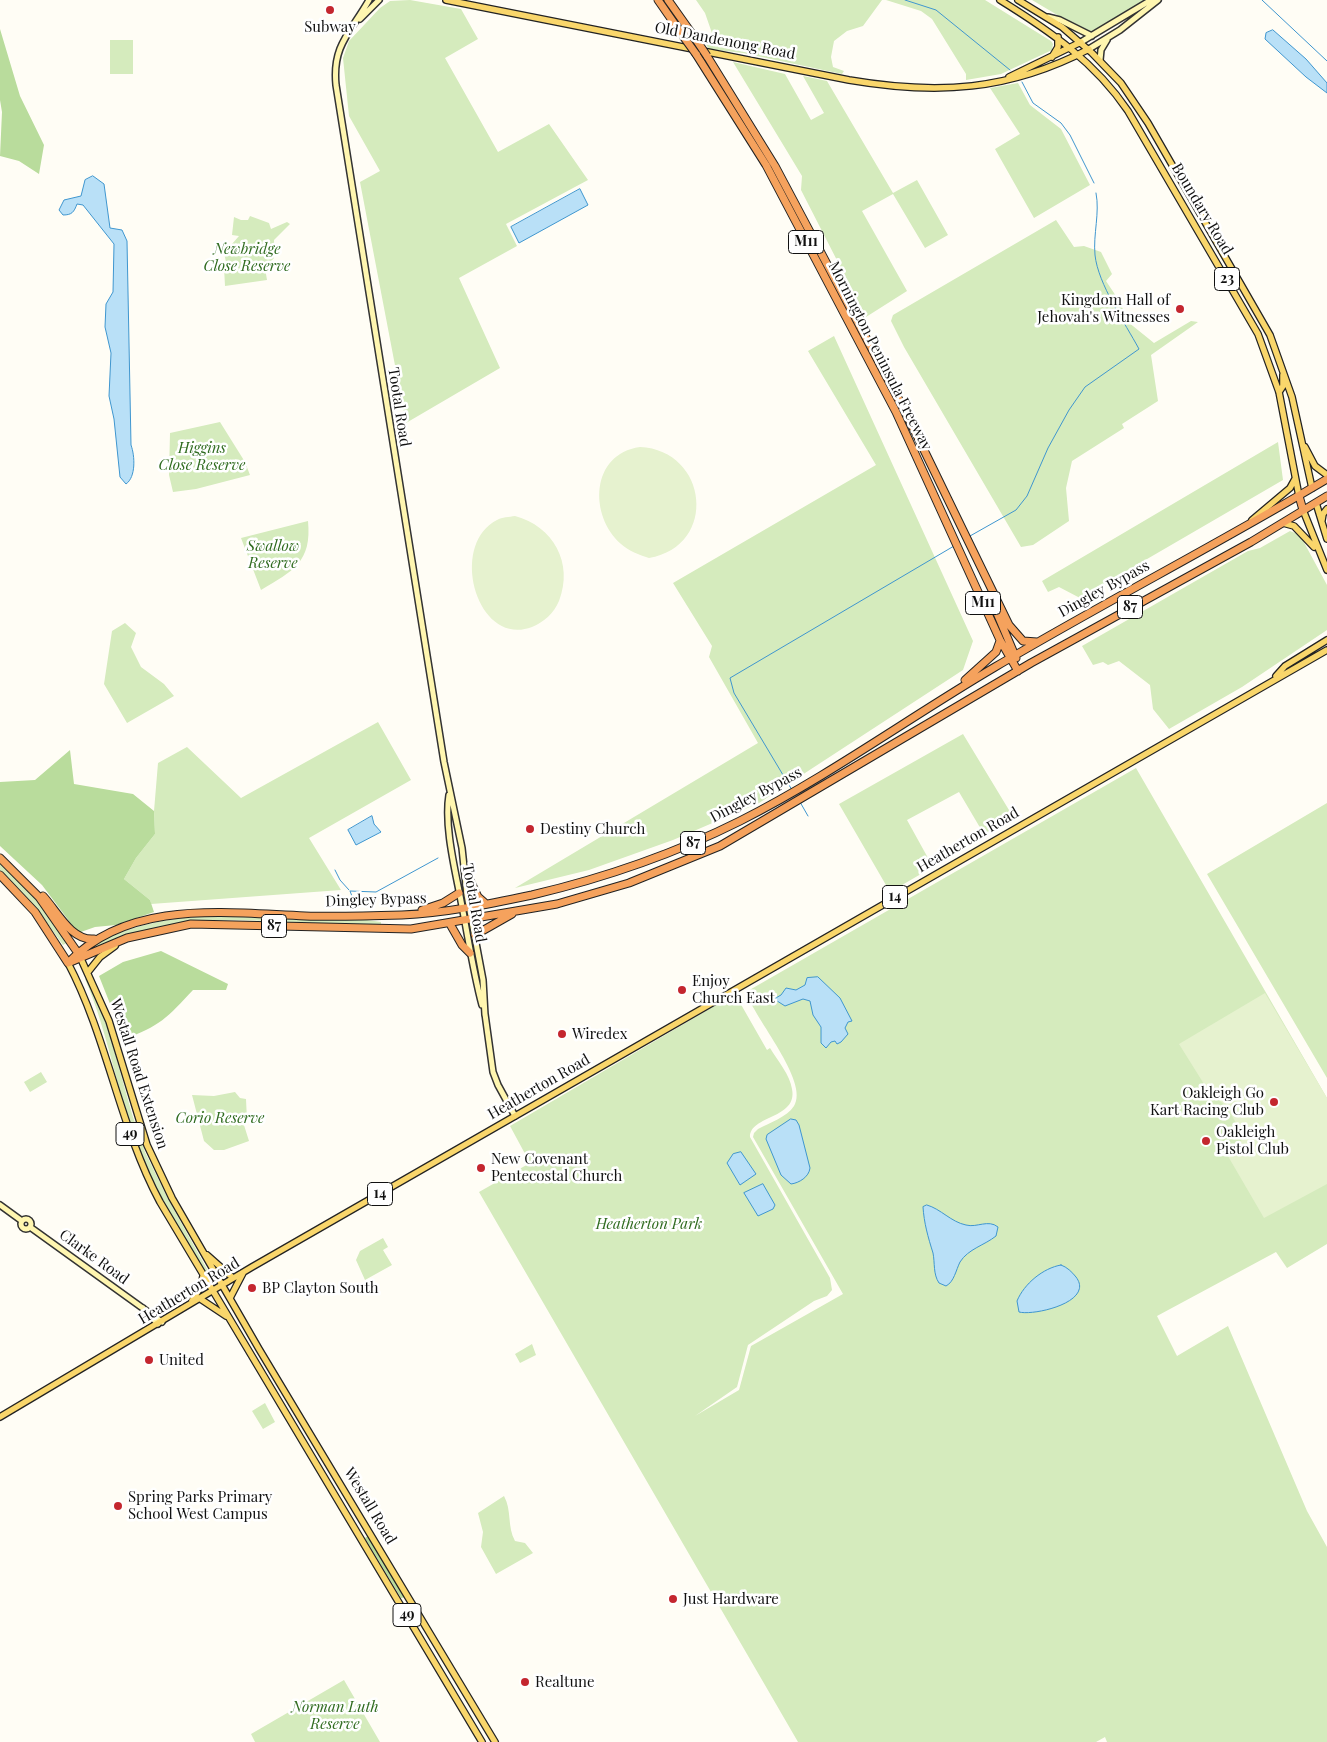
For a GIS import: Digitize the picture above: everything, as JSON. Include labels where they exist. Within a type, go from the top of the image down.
[{"type":"highway","name":"Mornington Peninsula Freeway","points":[[658,0],[737,117],[773,179],[896,412],[1000,640],[1012,657]]},
{"type":"highway","name":"Mornington Peninsula Freeway","points":[[668,0],[707,56],[780,174],[906,413],[966,539],[1014,633],[1025,642],[1042,640]]},
{"type":"highway","name":"Dingley Bypass","points":[[80,956],[99,938],[147,920],[192,912],[310,916],[405,915],[486,904],[569,886],[643,862],[722,829],[790,794],[1012,657],[1327,479]]},
{"type":"highway","name":"Boundary Road","points":[[1312,488],[1316,502]]},
{"type":"highway","name":"Boundary Road","points":[[1299,496],[1303,510]]},
{"type":"highway","name":"Dingley Bypass","points":[[80,956],[127,938],[191,924],[411,929],[450,924],[579,899],[675,866],[720,846],[796,803],[1018,671],[1327,496]]},
{"type":"highway","name":"Mornington Peninsula Freeway","points":[[984,574],[1012,657]]},
{"type":"highway","points":[[944,698],[988,661],[1000,647],[1000,640]]},
{"type":"highway","name":"M11","points":[[1012,657],[1018,671]]},
{"type":"highway","name":"Westall Road Extension","points":[[0,858],[27,884],[52,914],[80,956]]},
{"type":"highway","points":[[465,870],[478,896],[486,904]]},
{"type":"highway","name":"Westall Road Extension","points":[[0,875],[35,912],[68,962]]},
{"type":"highway","points":[[27,884],[44,897],[77,934],[86,939],[99,938]]},
{"type":"highway","points":[[405,915],[443,903],[459,893]]},
{"type":"highway","points":[[475,935],[517,912]]},
{"type":"highway","points":[[450,924],[462,945],[470,953]]},
{"type":"highway","name":"87","points":[[68,962],[80,956]]},
{"type":"main road","name":"Tootal Road","points":[[369,0],[338,52],[335,68],[336,85],[449,794],[454,806],[465,870],[470,953],[485,1016]]},
{"type":"main road","name":"Tootal Road","points":[[352,27],[379,0]]},
{"type":"main road","name":"Old Dandenong Road","points":[[446,0],[878,85],[936,89],[1001,81],[1041,71],[1079,55],[1108,38],[1158,0]]},
{"type":"main road","name":"Boundary Road","points":[[1000,0],[1058,37],[1079,55],[1117,95],[1154,156],[1255,328],[1279,392],[1299,496]]},
{"type":"main road","name":"Boundary Road","points":[[1018,0],[1048,17],[1081,42],[1100,60],[1130,95],[1164,150],[1260,316],[1282,363],[1312,488]]},
{"type":"main road","name":"Old Dandenong Road","points":[[1001,81],[1071,48],[1151,0]]},
{"type":"main road","points":[[1048,17],[1060,20],[1092,36]]},
{"type":"main road","points":[[1050,59],[1057,49],[1058,37]]},
{"type":"main road","points":[[1100,60],[1101,48],[1108,38]]},
{"type":"main road","points":[[1154,156],[1164,150]]},
{"type":"main road","points":[[1279,392],[1284,385],[1282,363]]},
{"type":"main road","points":[[1301,438],[1313,463],[1327,475]]},
{"type":"main road","points":[[1247,525],[1290,488],[1295,478]]},
{"type":"main road","name":"Boundary Road","points":[[1316,502],[1327,539]]},
{"type":"main road","points":[[1322,524],[1322,515],[1327,509]]},
{"type":"main road","name":"Boundary Road","points":[[1303,510],[1327,570]]},
{"type":"main road","points":[[1282,523],[1294,526],[1318,550]]},
{"type":"main road","name":"Heatherton Road","points":[[1274,678],[1285,666],[1327,640]]},
{"type":"main road","name":"Heatherton Road","points":[[0,1417],[160,1323],[222,1284],[1274,678],[1286,674],[1327,650]]},
{"type":"main road","name":"Tootal Road","points":[[449,794],[447,807],[459,893],[466,907]]},
{"type":"main road","name":"Tootal Road","points":[[468,920],[475,935],[483,980],[485,1016],[493,1072],[515,1116]]},
{"type":"main road","points":[[88,972],[102,955],[127,938]]},
{"type":"main road","name":"Westall Road Extension","points":[[80,956],[109,1021],[149,1150],[159,1174],[222,1284]]},
{"type":"main road","name":"Westall Road Extension","points":[[68,962],[91,1013],[142,1165],[160,1202],[212,1290]]},
{"type":"main road","name":"Clarke Road","points":[[0,1205],[22,1221],[21,1224],[24,1228],[30,1227],[143,1308],[160,1323]]},
{"type":"main road","points":[[201,1250],[233,1278]]},
{"type":"main road","points":[[230,1298],[244,1272]]},
{"type":"main road","points":[[192,1303],[201,1286],[203,1276]]},
{"type":"main road","name":"Westall Road","points":[[222,1284],[495,1742]]},
{"type":"main road","name":"Westall Road","points":[[212,1290],[482,1742]]},
{"type":"main road","points":[[200,1298],[229,1319]]},
{"type":"main road","points":[[442,1674],[452,1668]]},
{"type":"green space","points":[[410,0],[461,9],[478,39],[445,58],[498,152],[549,124],[588,180],[506,224],[517,246],[459,278],[500,368],[406,423],[360,182],[380,171],[349,116],[343,58],[349,41],[380,8],[390,1]]},
{"type":"green space","points":[[696,0],[882,0],[863,26],[847,31],[834,41],[831,57],[833,67],[844,71],[842,74],[743,53],[709,49],[705,43],[713,36],[705,13]]},
{"type":"green space","points":[[886,0],[985,0],[1051,41],[1053,44],[1052,50],[1001,74],[966,80],[966,74],[932,19],[921,11]]},
{"type":"green space","points":[[1032,0],[1146,0],[1094,32],[1086,32]]},
{"type":"green space","points":[[0,29],[20,96],[44,145],[39,174],[19,161],[0,156],[2,112],[0,100]]},
{"type":"green space","points":[[110,40],[133,40],[133,74],[110,74]]},
{"type":"green space","points":[[733,62],[785,74],[811,120],[824,113],[803,76],[827,81],[893,193],[917,180],[948,235],[925,248],[893,194],[862,211],[907,291],[866,317],[801,190],[802,176]]},
{"type":"green space","points":[[1018,83],[1030,105],[1061,129],[1090,185],[1034,218],[995,149],[1020,134],[990,88]]},
{"type":"green space","name":"Newbridge Close Reserve","points":[[250,216],[269,223],[271,229],[287,222],[290,224],[274,240],[274,258],[265,268],[267,280],[225,286],[224,267],[226,262],[224,253],[239,236],[232,235],[234,217],[248,220]]},
{"type":"green space","points":[[1056,220],[1074,247],[1084,246],[1101,252],[1112,274],[1106,281],[1120,302],[1128,322],[1154,343],[1191,321],[1198,322],[1151,355],[1158,401],[1122,424],[1124,428],[1072,461],[1066,488],[1069,521],[1033,545],[1021,547],[904,347],[891,321],[893,315]]},
{"type":"green space","points":[[834,336],[973,641],[963,670],[759,803],[673,840],[589,870],[515,888],[758,743],[709,657],[712,646],[673,583],[876,465],[808,351]]},
{"type":"green space","name":"Higgins Close Reserve","points":[[220,422],[245,462],[250,475],[196,489],[173,492],[169,475],[170,433]]},
{"type":"green space","points":[[1278,442],[1283,480],[1080,598],[1059,587],[1048,592],[1042,581]]},
{"type":"green space","points":[[640,447],[663,452],[680,464],[691,480],[696,499],[695,518],[687,536],[672,550],[649,558],[627,549],[621,544],[603,518],[600,503],[600,488],[604,473],[611,461],[624,452]]},
{"type":"green space","points":[[515,516],[540,528],[550,537],[562,560],[564,573],[559,601],[551,613],[541,623],[532,627],[513,629],[496,623],[484,609],[476,591],[472,570],[474,550],[482,533],[497,520]]},
{"type":"green space","name":"Swallow Reserve","points":[[308,521],[307,546],[298,564],[291,571],[261,590],[241,538]]},
{"type":"green space","points":[[1290,531],[1300,535],[1327,585],[1327,630],[1242,687],[1169,729],[1153,709],[1150,685],[1119,661],[1108,665],[1103,662],[1093,665],[1082,646],[1248,551],[1260,548]]},
{"type":"green space","points":[[125,623],[136,633],[131,647],[141,667],[164,684],[174,696],[127,723],[104,684],[112,631]]},
{"type":"green space","points":[[378,722],[411,780],[309,838],[341,890],[151,904],[150,900],[124,879],[136,858],[155,834],[154,811],[158,763],[187,747],[241,798]]},
{"type":"green space","points":[[963,734],[1015,820],[985,836],[959,792],[907,820],[933,867],[890,892],[839,804]]},
{"type":"green space","points":[[70,750],[74,784],[133,794],[154,811],[155,834],[136,858],[124,879],[150,900],[154,912],[116,925],[95,927],[78,933],[42,885],[0,846],[0,782],[35,780]]},
{"type":"green space","name":"Heatherton Park","points":[[1136,768],[1327,1098],[1327,1244],[1287,1268],[1276,1252],[1157,1316],[1177,1356],[1228,1326],[1307,1511],[1327,1547],[1327,1742],[1107,1742],[1105,1737],[1096,1742],[798,1742],[479,1192],[530,1163],[510,1126],[735,994],[767,1050],[770,1048],[783,1068],[792,1089],[792,1099],[788,1106],[781,1112],[757,1124],[752,1130],[750,1137],[830,1278],[832,1290],[827,1296],[814,1301],[748,1345],[737,1387],[695,1416],[739,1390],[751,1346],[843,1294],[753,1137],[758,1129],[782,1117],[791,1110],[797,1095],[788,1066],[746,992]]},
{"type":"green space","points":[[1327,803],[1327,1078],[1207,874]]},
{"type":"green space","points":[[0,862],[34,897],[68,942],[63,945],[37,909],[0,871]]},
{"type":"green space","points":[[214,916],[360,919],[381,922],[381,925],[227,920],[192,922],[157,927],[122,937],[89,951],[88,947],[133,928],[181,918]]},
{"type":"green space","points":[[161,951],[228,984],[226,990],[193,990],[177,1007],[155,1025],[124,1039],[99,976],[123,962]]},
{"type":"green space","points":[[87,978],[107,1025],[132,1114],[145,1152],[168,1199],[212,1278],[210,1281],[170,1213],[143,1160],[129,1122],[100,1019],[85,979]]},
{"type":"green space","name":"Oakleigh Go Kart Racing Club","points":[[1265,993],[1327,1098],[1327,1184],[1264,1218],[1225,1151],[1245,1138],[1226,1106],[1209,1092],[1179,1044]]},
{"type":"green space","points":[[41,1072],[47,1082],[30,1092],[24,1082]]},
{"type":"green space","name":"Corio Reserve","points":[[235,1092],[240,1098],[246,1099],[247,1120],[243,1122],[249,1141],[224,1150],[214,1150],[204,1141],[192,1095],[214,1096]]},
{"type":"green space","points":[[383,1238],[388,1247],[383,1250],[392,1265],[365,1280],[356,1260],[360,1251]]},
{"type":"green space","points":[[532,1344],[536,1355],[520,1363],[515,1354]]},
{"type":"green space","points":[[265,1403],[275,1422],[263,1429],[252,1411]]},
{"type":"green space","points":[[504,1496],[515,1541],[525,1543],[533,1553],[496,1574],[481,1547],[483,1532],[478,1513]]},
{"type":"green space","points":[[369,1535],[406,1597],[401,1598],[365,1538]]},
{"type":"green space","name":"Norman Luth Reserve","points":[[344,1680],[380,1742],[255,1742],[251,1734]]},
{"type":"water","points":[[1273,30],[1306,59],[1327,83],[1327,93],[1306,77],[1265,39],[1266,33]]},
{"type":"water","points":[[93,176],[104,184],[110,228],[122,230],[127,241],[131,445],[134,460],[132,477],[126,484],[120,477],[114,419],[109,396],[111,353],[105,327],[106,304],[113,292],[114,244],[83,205],[77,204],[71,214],[63,215],[59,210],[64,200],[81,196],[85,180]]},
{"type":"water","points":[[580,189],[588,205],[519,243],[511,227]]},
{"type":"water","points":[[372,816],[374,824],[381,832],[356,845],[348,830]]},
{"type":"water","points":[[818,977],[840,998],[852,1021],[848,1022],[845,1028],[848,1034],[841,1042],[837,1044],[835,1041],[831,1042],[826,1048],[821,1043],[821,1027],[813,1015],[810,1001],[803,999],[785,1006],[774,999],[781,995],[786,988],[796,990],[805,985],[807,978]]},
{"type":"water","points":[[791,1119],[796,1120],[799,1125],[810,1168],[808,1174],[803,1179],[791,1184],[781,1175],[766,1139],[767,1135]]},
{"type":"water","points":[[741,1152],[756,1174],[740,1185],[727,1163],[733,1154]]},
{"type":"water","points":[[763,1184],[775,1205],[773,1209],[758,1216],[744,1193]]},
{"type":"water","points":[[927,1205],[970,1226],[990,1224],[998,1227],[996,1236],[972,1250],[963,1258],[953,1279],[946,1286],[939,1283],[934,1268],[933,1253],[926,1230],[923,1207]]},
{"type":"water","points":[[1061,1265],[1076,1277],[1080,1286],[1077,1294],[1070,1300],[1049,1309],[1027,1313],[1019,1312],[1017,1301],[1029,1283],[1041,1273]]},
{"type":"waterway","points":[[905,0],[936,10],[1010,70]]},
{"type":"waterway","points":[[1262,0],[1327,61]]},
{"type":"waterway","points":[[1022,82],[1033,103],[1061,123],[1070,135],[1094,183]]},
{"type":"waterway","points":[[970,536],[1016,510],[1027,496],[1048,448],[1069,410],[1085,387],[1139,349],[1107,291],[1097,266],[1095,255],[1096,193]]},
{"type":"waterway","points":[[792,790],[734,693],[730,678],[954,546]]},
{"type":"waterway","points":[[800,802],[808,816]]},
{"type":"waterway","points":[[355,904],[350,891],[376,892],[438,858]]},
{"type":"waterway","points":[[335,870],[340,880],[349,890]]},
{"type":"place","name":"Subway","points":[[330,10]]},
{"type":"place","name":"Kingdom Hall of Jehovah's Witnesses","points":[[1180,309]]},
{"type":"place","name":"Destiny Church","points":[[530,829]]},
{"type":"place","name":"Enjoy Church East","points":[[682,990]]},
{"type":"place","name":"Wiredex","points":[[562,1034]]},
{"type":"place","name":"Oakleigh Go Kart Racing Club","points":[[1274,1102]]},
{"type":"place","name":"Oakleigh Pistol Club","points":[[1206,1141]]},
{"type":"place","name":"New Covenant Pentecostal Church","points":[[481,1168]]},
{"type":"place","name":"BP Clayton South","points":[[252,1288]]},
{"type":"place","name":"United","points":[[149,1360]]},
{"type":"place","name":"Spring Parks Primary School West Campus","points":[[118,1506]]},
{"type":"place","name":"Just Hardware","points":[[673,1599]]},
{"type":"place","name":"Realtune","points":[[525,1682]]}]
